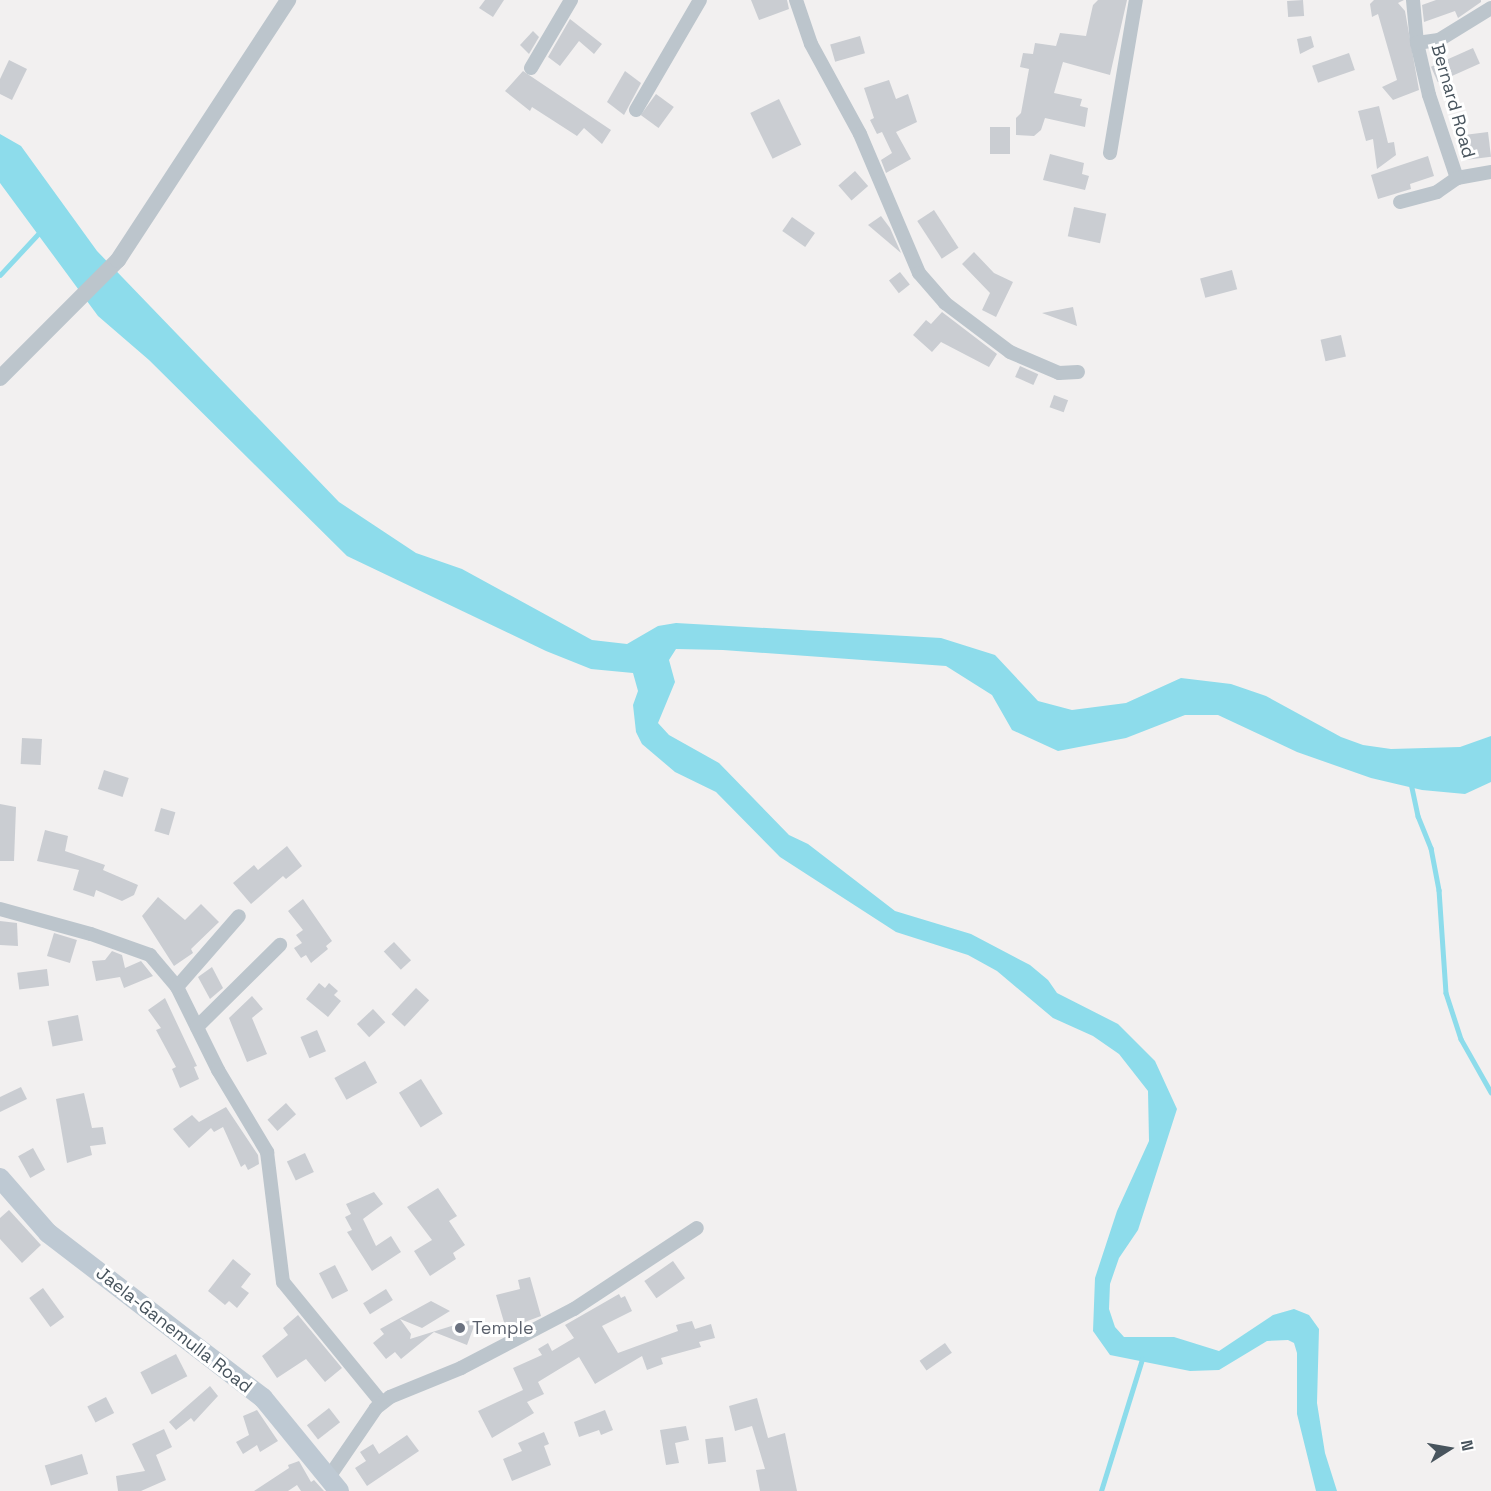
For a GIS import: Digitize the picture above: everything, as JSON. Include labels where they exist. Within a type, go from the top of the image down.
[{"type":"main road","name":"Jaela-Ganemulla Road","points":[[0,1178],[48,1233],[263,1398],[334,1484]]},
{"type":"street","points":[[0,378],[118,260],[288,0]]},
{"type":"street","points":[[531,68],[571,0]]},
{"type":"street","points":[[636,110],[700,0]]},
{"type":"street","points":[[796,0],[811,44],[860,134],[919,273],[945,303],[1010,352],[1059,373],[1078,372]]},
{"type":"street","points":[[1110,153],[1136,0]]},
{"type":"street","name":"Bernard Road","points":[[1413,0],[1417,43],[1429,95],[1457,178],[1491,172]]},
{"type":"street","points":[[1417,43],[1439,40],[1491,8]]},
{"type":"street","points":[[1400,202],[1437,192],[1457,178]]},
{"type":"street","points":[[0,909],[92,934],[150,955],[177,987],[267,1152],[283,1282],[382,1403]]},
{"type":"street","points":[[177,987],[239,916]]},
{"type":"street","points":[[197,1027],[280,945]]},
{"type":"street","points":[[334,1484],[382,1403],[461,1368],[574,1309],[697,1228]]},
{"type":"water","points":[[0,134],[21,146],[97,251],[339,502],[416,553],[462,569],[592,640],[627,644],[658,626],[676,623],[941,638],[995,655],[1038,701],[1072,710],[1126,703],[1181,678],[1231,684],[1266,696],[1341,737],[1363,745],[1391,749],[1460,747],[1491,736],[1491,782],[1465,794],[1422,790],[1371,778],[1297,752],[1218,715],[1185,715],[1126,738],[1058,751],[1012,730],[992,695],[946,666],[723,650],[676,649],[669,660],[675,682],[658,723],[669,735],[719,763],[789,835],[808,844],[895,911],[971,934],[1030,965],[1048,980],[1057,993],[1118,1024],[1155,1061],[1177,1109],[1138,1230],[1119,1258],[1110,1284],[1109,1309],[1115,1327],[1124,1337],[1174,1337],[1219,1351],[1273,1315],[1294,1309],[1309,1315],[1319,1329],[1317,1403],[1325,1453],[1337,1491],[1316,1491],[1297,1414],[1297,1353],[1294,1343],[1288,1340],[1267,1341],[1219,1370],[1190,1371],[1110,1355],[1093,1331],[1095,1278],[1117,1211],[1149,1141],[1148,1091],[1119,1054],[1093,1036],[1053,1018],[997,971],[968,955],[896,932],[780,857],[716,792],[675,772],[642,744],[636,732],[633,705],[638,691],[633,673],[591,669],[546,651],[347,556],[149,360],[98,316],[0,183]]},
{"type":"building","points":[[485,0],[504,0],[493,17],[479,8]]},
{"type":"building","points":[[751,0],[787,0],[789,9],[759,20]]},
{"type":"building","points":[[1098,0],[1127,0],[1110,75],[1063,62],[1054,93],[1082,99],[1080,106],[1088,108],[1085,127],[1045,118],[1041,130],[1034,136],[1016,135],[1016,118],[1021,113],[1029,69],[1020,67],[1023,53],[1033,54],[1035,43],[1056,46],[1060,33],[1086,36],[1093,5]]},
{"type":"building","points":[[1303,0],[1304,16],[1288,17],[1287,1]]},
{"type":"building","points":[[1374,0],[1404,0],[1398,3],[1405,11],[1419,90],[1393,100],[1382,87],[1397,80],[1378,14],[1372,17],[1370,4]]},
{"type":"building","points":[[1436,0],[1481,0],[1481,2],[1458,18],[1455,11],[1424,22],[1422,5]]},
{"type":"building","points":[[570,19],[602,44],[594,54],[579,41],[560,66],[548,57]]},
{"type":"building","points":[[533,31],[539,37],[529,54],[520,45]]},
{"type":"building","points":[[860,36],[865,53],[835,62],[830,45]]},
{"type":"building","points":[[1311,36],[1314,47],[1300,54],[1297,39]]},
{"type":"building","points":[[1473,48],[1480,64],[1438,82],[1431,67]]},
{"type":"building","points":[[1349,53],[1355,70],[1318,83],[1312,66]]},
{"type":"building","points":[[9,60],[27,69],[12,100],[0,94],[0,79]]},
{"type":"building","points":[[523,71],[611,130],[602,144],[584,128],[577,136],[532,107],[530,111],[505,91]]},
{"type":"building","points":[[625,71],[641,83],[624,115],[607,102]]},
{"type":"building","points":[[889,80],[896,99],[908,94],[917,122],[896,132],[911,159],[886,173],[881,160],[892,153],[882,132],[877,134],[870,120],[874,118],[864,88]]},
{"type":"building","points":[[656,94],[674,107],[659,128],[641,115]]},
{"type":"building","points":[[779,99],[801,145],[773,159],[750,113]]},
{"type":"building","points":[[1379,106],[1388,143],[1394,142],[1396,155],[1377,169],[1373,139],[1366,141],[1358,111]]},
{"type":"building","points":[[990,127],[1010,127],[1010,154],[990,154]]},
{"type":"building","points":[[1488,132],[1491,157],[1465,160],[1462,135]]},
{"type":"building","points":[[1050,154],[1084,163],[1082,174],[1089,176],[1085,190],[1043,180]]},
{"type":"building","points":[[1428,156],[1434,176],[1410,184],[1411,189],[1378,199],[1371,175]]},
{"type":"building","points":[[855,171],[868,186],[852,201],[838,185]]},
{"type":"building","points":[[1074,207],[1106,214],[1100,243],[1068,236]]},
{"type":"building","points":[[934,210],[959,248],[942,259],[917,221]]},
{"type":"building","points":[[881,216],[890,228],[901,253],[868,225]]},
{"type":"building","points":[[792,217],[815,233],[805,247],[782,231]]},
{"type":"building","points":[[974,252],[994,273],[1013,282],[996,317],[982,310],[990,293],[962,264]]},
{"type":"building","points":[[1232,270],[1237,289],[1205,298],[1200,279]]},
{"type":"building","points":[[900,272],[910,285],[899,293],[889,281]]},
{"type":"building","points":[[1073,307],[1077,326],[1042,313]]},
{"type":"building","points":[[942,312],[997,354],[989,367],[941,342],[932,352],[913,335],[926,320],[931,324]]},
{"type":"building","points":[[1341,335],[1346,356],[1325,361],[1321,340]]},
{"type":"building","points":[[1020,366],[1038,374],[1033,385],[1015,377]]},
{"type":"building","points":[[1054,395],[1068,400],[1064,412],[1050,407]]},
{"type":"building","points":[[22,738],[42,739],[41,765],[21,764]]},
{"type":"building","points":[[104,770],[129,778],[123,797],[98,789]]},
{"type":"building","points":[[0,804],[16,807],[14,861],[0,861]]},
{"type":"building","points":[[161,808],[175,812],[169,835],[154,831]]},
{"type":"building","points":[[45,830],[68,836],[65,851],[105,865],[103,870],[138,885],[134,895],[122,901],[96,890],[94,897],[73,890],[79,870],[37,861]]},
{"type":"building","points":[[287,846],[302,866],[286,879],[283,876],[251,904],[233,883],[254,865],[258,870]]},
{"type":"building","points":[[158,897],[185,920],[201,904],[219,922],[191,949],[193,953],[174,966],[142,916]]},
{"type":"building","points":[[303,899],[332,941],[326,946],[328,949],[311,963],[306,955],[301,958],[294,948],[302,943],[296,935],[303,930],[288,911]]},
{"type":"building","points":[[0,921],[17,923],[18,946],[0,945]]},
{"type":"building","points":[[54,933],[77,940],[70,963],[47,956]]},
{"type":"building","points":[[394,942],[411,960],[401,970],[384,952]]},
{"type":"building","points":[[112,951],[122,955],[125,968],[141,961],[153,976],[124,988],[120,977],[96,981],[92,961],[105,960]]},
{"type":"building","points":[[212,967],[223,988],[210,999],[198,977]]},
{"type":"building","points":[[47,969],[49,986],[19,990],[17,973]]},
{"type":"building","points":[[319,983],[325,988],[329,983],[338,991],[334,995],[341,1001],[328,1017],[306,999]]},
{"type":"building","points":[[416,988],[429,1000],[405,1027],[391,1014]]},
{"type":"building","points":[[252,996],[263,1009],[252,1018],[267,1054],[247,1062],[229,1018]]},
{"type":"building","points":[[165,998],[197,1066],[194,1067],[199,1079],[180,1088],[172,1069],[176,1067],[156,1030],[161,1028],[148,1010]]},
{"type":"building","points":[[373,1009],[385,1022],[369,1037],[357,1024]]},
{"type":"building","points":[[78,1015],[83,1041],[53,1046],[48,1021]]},
{"type":"building","points":[[317,1030],[326,1051],[309,1058],[300,1037]]},
{"type":"building","points":[[365,1061],[377,1083],[347,1100],[334,1078]]},
{"type":"building","points":[[421,1079],[443,1114],[421,1128],[399,1093]]},
{"type":"building","points":[[21,1087],[27,1099],[0,1112],[0,1097]]},
{"type":"building","points":[[84,1093],[92,1128],[103,1127],[106,1144],[90,1146],[92,1155],[67,1163],[56,1099]]},
{"type":"building","points":[[286,1103],[296,1114],[277,1131],[267,1120]]},
{"type":"building","points":[[226,1107],[258,1155],[259,1164],[248,1170],[245,1164],[241,1167],[223,1127],[214,1132],[211,1128],[189,1148],[173,1129],[192,1115],[199,1122]]},
{"type":"building","points":[[33,1148],[45,1170],[30,1178],[18,1156]]},
{"type":"building","points":[[305,1153],[314,1172],[296,1180],[287,1161]]},
{"type":"building","points":[[438,1188],[457,1216],[449,1221],[465,1245],[453,1253],[456,1259],[430,1276],[414,1251],[432,1240],[407,1207]]},
{"type":"building","points":[[374,1192],[383,1204],[363,1219],[376,1246],[391,1236],[401,1252],[372,1271],[347,1232],[352,1230],[345,1217],[351,1214],[346,1204]]},
{"type":"building","points":[[9,1210],[41,1245],[22,1263],[0,1239],[0,1218]]},
{"type":"building","points":[[233,1259],[251,1274],[241,1287],[249,1293],[237,1308],[229,1301],[225,1305],[208,1291]]},
{"type":"building","points":[[673,1261],[685,1278],[656,1298],[644,1281]]},
{"type":"building","points":[[335,1265],[348,1291],[332,1299],[319,1273]]},
{"type":"building","points":[[530,1277],[541,1316],[506,1329],[496,1295],[520,1289],[518,1280]]},
{"type":"building","points":[[43,1288],[64,1317],[50,1327],[29,1298]]},
{"type":"building","points":[[386,1289],[393,1300],[370,1314],[363,1303]]},
{"type":"building","points":[[619,1294],[621,1298],[625,1296],[632,1311],[602,1326],[618,1353],[678,1331],[676,1325],[692,1321],[695,1329],[711,1324],[715,1338],[699,1342],[701,1347],[661,1358],[663,1364],[647,1370],[642,1356],[595,1384],[579,1357],[538,1382],[544,1394],[527,1402],[534,1413],[492,1438],[478,1411],[523,1390],[513,1368],[542,1355],[538,1349],[548,1343],[552,1351],[574,1338],[565,1325]]},
{"type":"building","points":[[431,1301],[450,1311],[422,1328],[400,1319],[411,1334],[410,1339],[477,1318],[467,1345],[434,1332],[401,1359],[395,1352],[386,1359],[373,1343],[384,1334],[380,1329]]},
{"type":"building","points":[[298,1315],[342,1368],[325,1382],[306,1359],[277,1378],[262,1356],[288,1335],[283,1328]]},
{"type":"building","points":[[945,1343],[952,1353],[926,1371],[920,1361]]},
{"type":"building","points":[[176,1354],[187,1376],[152,1394],[140,1372]]},
{"type":"building","points":[[210,1386],[218,1396],[194,1422],[191,1418],[176,1430],[169,1422]]},
{"type":"building","points":[[106,1397],[114,1413],[95,1423],[87,1407]]},
{"type":"building","points":[[757,1398],[768,1438],[785,1433],[797,1491],[760,1491],[756,1470],[765,1469],[752,1426],[735,1431],[729,1406]]},
{"type":"building","points":[[329,1408],[340,1422],[318,1439],[307,1425]]},
{"type":"building","points":[[257,1410],[278,1441],[260,1452],[257,1445],[243,1454],[236,1442],[249,1435],[243,1416]]},
{"type":"building","points":[[605,1410],[613,1430],[601,1435],[599,1430],[579,1437],[574,1422]]},
{"type":"building","points":[[686,1426],[689,1440],[675,1443],[679,1463],[666,1465],[660,1430]]},
{"type":"building","points":[[164,1429],[172,1447],[156,1455],[166,1480],[141,1491],[118,1491],[116,1476],[145,1471],[132,1444]]},
{"type":"building","points":[[544,1432],[549,1444],[544,1446],[551,1465],[512,1481],[503,1459],[522,1451],[518,1443]]},
{"type":"building","points":[[407,1435],[419,1451],[367,1486],[355,1468],[366,1461],[360,1452],[373,1444],[379,1454]]},
{"type":"building","points":[[723,1437],[726,1462],[708,1464],[705,1439]]},
{"type":"building","points":[[82,1454],[88,1474],[51,1485],[45,1465]]},
{"type":"building","points":[[299,1461],[311,1482],[314,1480],[324,1491],[301,1491],[297,1485],[288,1491],[254,1491],[289,1468],[288,1465]]},
{"type":"waterway","points":[[0,275],[38,234]]},
{"type":"waterway","points":[[1411,783],[1418,816],[1431,848],[1439,890],[1446,993],[1461,1039],[1491,1092]]},
{"type":"waterway","points":[[1101,1491],[1142,1359]]},
{"type":"place","name":"Temple","points":[[460,1328]]}]
